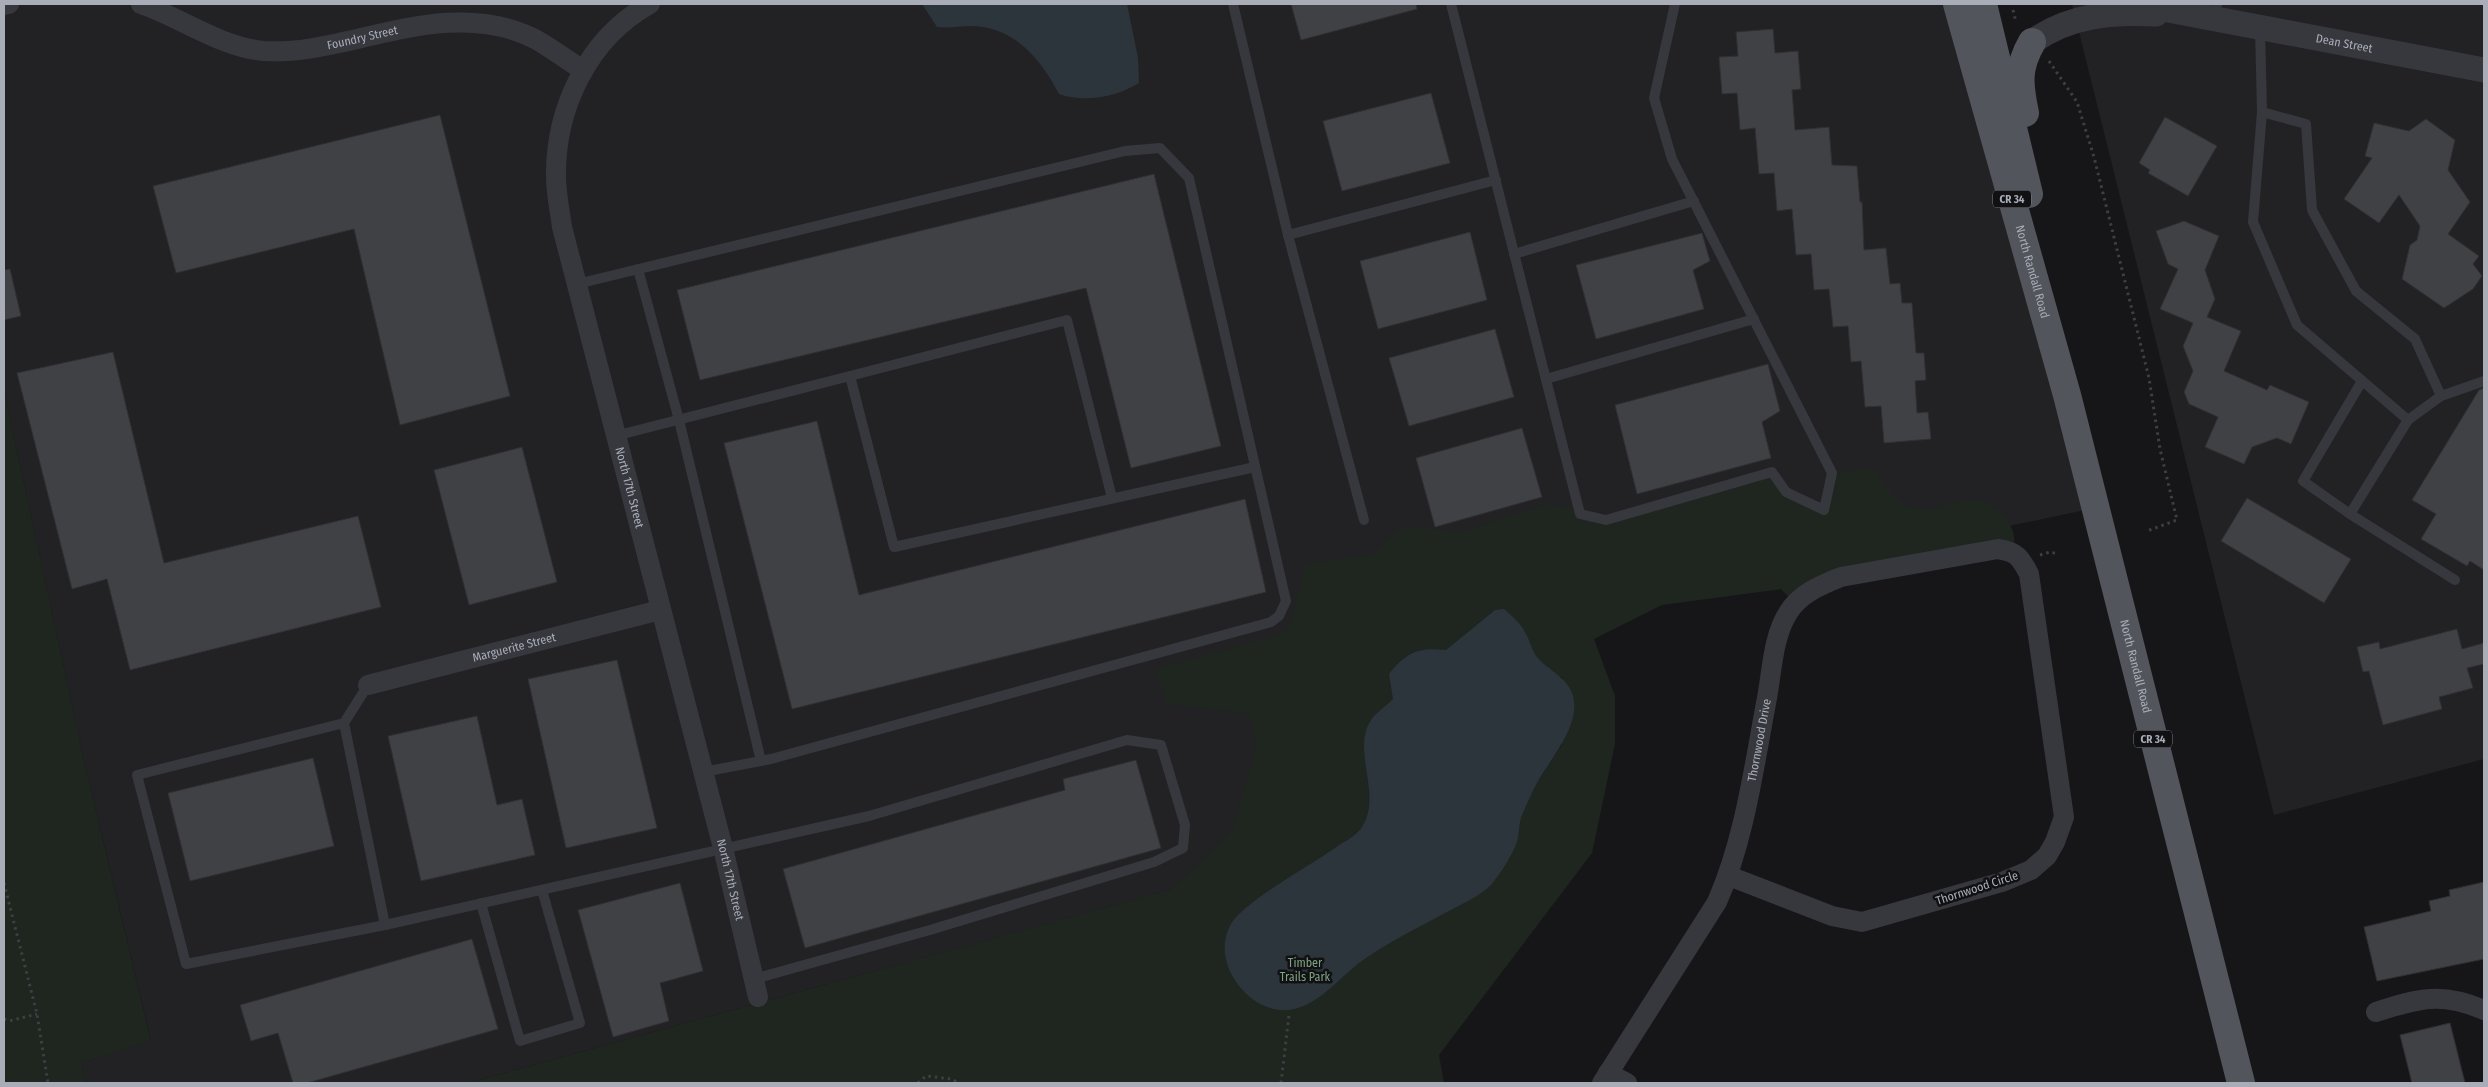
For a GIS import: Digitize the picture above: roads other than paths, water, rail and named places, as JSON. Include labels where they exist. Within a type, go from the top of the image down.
[{"type":"main road","name":"North Randall Road","points":[[1957,4],[2067,394],[2241,1083]]},
{"type":"main road","name":"North Randall Road","points":[[1983,4],[2036,225],[2067,394]]},
{"type":"main road","name":"North Randall Road","points":[[2024,32],[2023,58],[2020,73],[2025,116],[2038,174],[2036,225]]},
{"type":"street","points":[[4,5],[9,4]]},
{"type":"street","name":"Foundry Street","points":[[141,4],[238,46],[263,50],[317,48],[424,24],[453,21],[478,23],[507,28],[535,39],[583,70]]},
{"type":"street","name":"North 17th Street","points":[[650,4],[616,28],[583,70],[564,116],[558,140],[556,178],[562,227],[576,284],[723,848],[756,988]]},
{"type":"street","name":"Dean Street","points":[[2136,4],[2212,13],[2260,28],[2484,70]]},
{"type":"street","name":"Dean Street","points":[[2024,32],[2046,32],[2081,18],[2144,14],[2212,13]]},
{"type":"street","name":"Thornwood Drive","points":[[1605,1078],[1717,902],[1729,876],[1782,623],[1795,604],[1817,587],[1841,578],[1998,549],[2012,551],[2022,561]]},
{"type":"street","name":"Thornwood Circle","points":[[1729,876],[1832,916],[1848,921],[1862,922],[2002,882],[2031,870],[2047,856],[2062,829],[2064,817],[2029,574],[2022,561]]},
{"type":"street","name":"Marguerite Street","points":[[368,685],[660,610]]},
{"type":"street","points":[[2376,1012],[2408,1001],[2441,997],[2467,1003],[2484,1010]]},
{"type":"street","points":[[1605,1078],[1627,1083]]},
{"type":"lane","points":[[1233,4],[1288,235],[1364,520]]},
{"type":"lane","points":[[1451,4],[1580,514],[1606,520],[1772,472],[1786,492],[1824,510],[1832,472],[1672,159],[1654,98],[1675,4]]},
{"type":"lane","points":[[2260,28],[2262,112],[2253,222],[2297,325],[2408,420]]},
{"type":"lane","points":[[2262,112],[2306,124],[2312,210],[2356,291],[2415,339],[2441,396]]},
{"type":"lane","points":[[576,284],[1125,151],[1160,148],[1190,178],[1286,601],[1279,616],[1271,622],[762,761],[703,772]]},
{"type":"lane","points":[[1288,235],[1496,180]]},
{"type":"lane","points":[[1514,254],[1694,201]]},
{"type":"lane","points":[[638,269],[678,420],[762,761]]},
{"type":"lane","points":[[1546,379],[1754,319]]},
{"type":"lane","points":[[615,436],[1067,320],[1112,498]]},
{"type":"lane","points":[[850,376],[894,547],[1255,467]]},
{"type":"lane","points":[[2362,381],[2303,480],[2350,514],[2455,580]]},
{"type":"lane","points":[[2350,514],[2408,420],[2441,396],[2484,382]]},
{"type":"lane","points":[[368,685],[344,724],[385,925]]},
{"type":"lane","points":[[344,724],[138,775],[186,964],[385,925],[869,816],[1127,740],[1162,746],[1185,825],[1183,848],[1154,862],[939,927],[756,988]]},
{"type":"lane","points":[[481,903],[520,1041],[580,1023],[542,890]]},
{"type":"park label","name":"Timber Trails Park","points":[[1305,970]]}]
